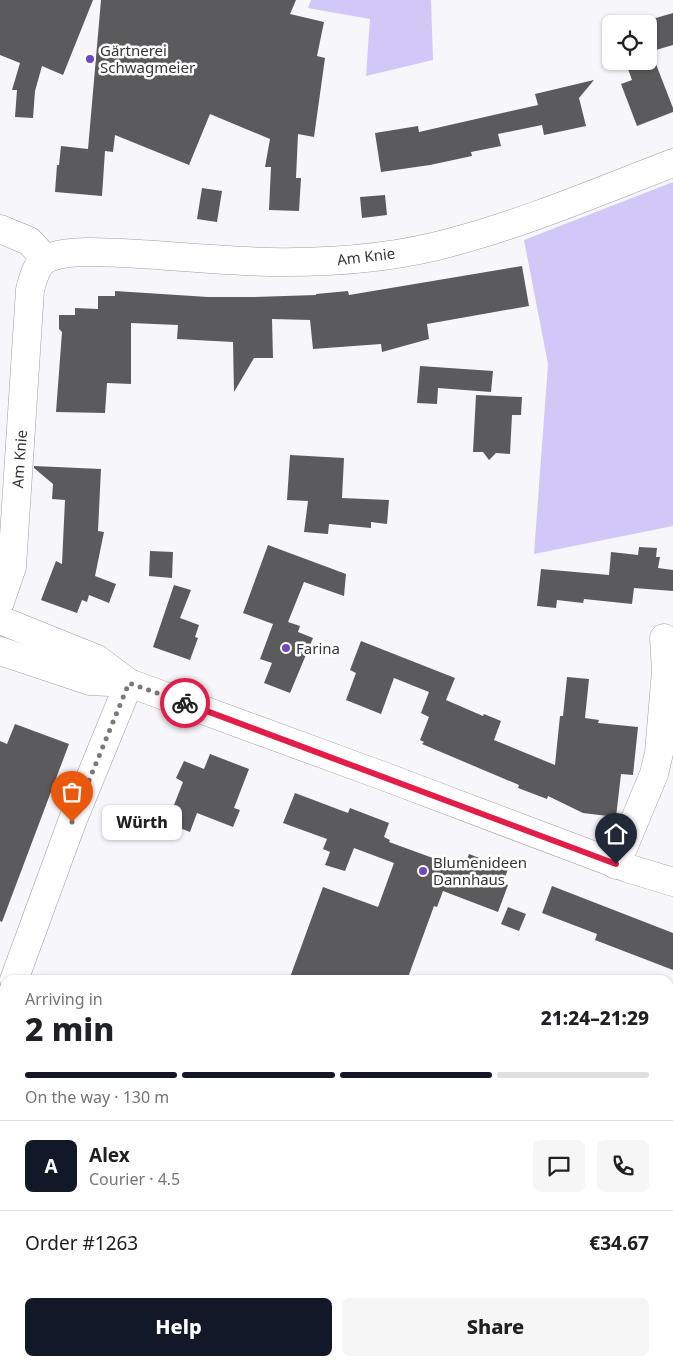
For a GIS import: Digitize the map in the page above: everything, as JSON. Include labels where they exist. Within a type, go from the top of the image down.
[{"type":"street","name":"Am Knie","points":[[0,602],[12,567],[30,290],[35,272],[46,258],[66,253],[119,253],[229,260],[300,262],[348,260],[411,251],[455,242],[504,226],[673,163]]},
{"type":"street","points":[[0,229],[29,241],[46,258]]},
{"type":"street","points":[[0,620],[97,659],[129,683],[622,866],[673,882]]},
{"type":"street","points":[[622,866],[654,774],[659,753],[666,671],[664,638]]},
{"type":"street","points":[[0,651],[90,681],[129,683]]},
{"type":"street","points":[[16,975],[72,822],[129,683]]},
{"type":"street","points":[[622,866],[673,895]]},
{"type":"shaded area","points":[[311,0],[431,0],[433,60],[366,76],[370,19],[308,8]]},
{"type":"shaded area","points":[[673,182],[673,526],[534,554],[548,364],[524,240]]},
{"type":"building","points":[[0,0],[93,0],[63,75],[42,66],[35,91],[33,118],[15,117],[17,90],[12,90],[20,63],[0,55]]},
{"type":"building","points":[[101,0],[296,0],[290,14],[324,22],[317,56],[325,58],[314,137],[298,134],[296,178],[301,178],[299,211],[269,210],[271,167],[265,167],[270,139],[210,114],[189,165],[115,135],[113,152],[105,151],[102,196],[55,192],[57,165],[59,165],[61,146],[88,149]]},
{"type":"building","points":[[673,13],[673,45],[657,50],[657,18]]},
{"type":"building","points":[[657,67],[673,112],[637,126],[621,84],[632,80],[628,70],[657,70]]},
{"type":"building","points":[[594,80],[579,98],[586,126],[544,135],[542,125],[498,134],[501,146],[471,152],[472,156],[430,165],[381,172],[375,133],[418,126],[419,132],[538,105],[535,94]]},
{"type":"building","points":[[202,188],[222,191],[217,222],[197,219]]},
{"type":"building","points":[[385,195],[387,215],[362,218],[360,197]]},
{"type":"building","points":[[522,266],[529,306],[427,324],[429,339],[382,352],[381,344],[313,349],[310,320],[272,319],[273,358],[254,358],[234,392],[233,342],[177,339],[178,325],[131,323],[131,384],[107,383],[105,413],[56,412],[62,332],[59,329],[59,315],[75,315],[75,308],[98,309],[98,296],[115,296],[115,291],[208,297],[316,295],[348,291],[349,295]]},
{"type":"building","points":[[420,366],[493,371],[491,392],[438,388],[437,404],[417,403]]},
{"type":"building","points":[[476,395],[522,397],[521,415],[512,415],[510,454],[496,453],[489,460],[483,452],[473,452]]},
{"type":"building","points":[[290,455],[344,458],[342,498],[389,500],[387,524],[371,522],[371,528],[329,524],[328,534],[304,532],[308,501],[287,500]]},
{"type":"building","points":[[34,466],[101,469],[98,531],[104,532],[95,576],[116,584],[109,603],[89,595],[87,602],[82,600],[77,613],[41,600],[56,561],[62,564],[65,500],[52,499],[53,484]]},
{"type":"building","points":[[268,545],[346,574],[344,596],[304,582],[288,622],[300,626],[298,632],[313,638],[290,693],[264,683],[272,663],[260,659],[273,624],[243,613]]},
{"type":"building","points":[[639,547],[657,548],[656,557],[660,557],[658,568],[673,570],[673,591],[634,588],[632,604],[584,599],[583,603],[557,600],[556,608],[537,606],[541,569],[609,575],[611,552],[638,555]]},
{"type":"building","points":[[150,551],[173,552],[172,578],[149,576]]},
{"type":"building","points":[[174,585],[191,590],[180,618],[199,625],[195,637],[198,638],[190,660],[153,647]]},
{"type":"building","points":[[361,641],[455,678],[446,700],[483,716],[484,714],[501,721],[494,740],[555,765],[560,716],[563,716],[567,677],[589,679],[585,718],[599,720],[598,723],[638,727],[633,775],[621,774],[616,817],[583,813],[548,796],[547,799],[518,788],[519,785],[422,744],[424,742],[420,740],[429,717],[421,713],[429,692],[394,678],[381,714],[346,700],[356,673],[350,670]]},
{"type":"building","points":[[15,724],[69,744],[2,922],[0,921],[0,741],[7,744]]},
{"type":"building","points":[[210,754],[249,769],[234,808],[240,810],[233,827],[197,813],[190,832],[167,823],[183,782],[176,778],[184,761],[204,769]]},
{"type":"building","points":[[295,793],[348,813],[350,808],[389,823],[384,837],[390,840],[389,842],[463,869],[469,854],[508,869],[503,883],[508,885],[498,912],[443,891],[437,907],[434,906],[409,975],[291,975],[323,887],[378,907],[394,863],[354,848],[345,871],[325,865],[330,852],[323,849],[327,839],[283,823]]},
{"type":"building","points":[[552,886],[673,933],[673,970],[595,940],[597,934],[542,913]]},
{"type":"building","points":[[508,907],[526,914],[519,931],[501,924]]},
{"type":"way so far","points":[[72,822],[129,683],[185,703]]},
{"type":"place","name":"Gärtnerei Schwagmeier","points":[[90,59]]},
{"type":"place","name":"Farina","points":[[286,648]]},
{"type":"place","name":"Würth","points":[[72,822]]},
{"type":"place","name":"Blumenideen Dannhaus","points":[[423,871]]},
{"type":"route","points":[[185,703],[616,864]]}]
